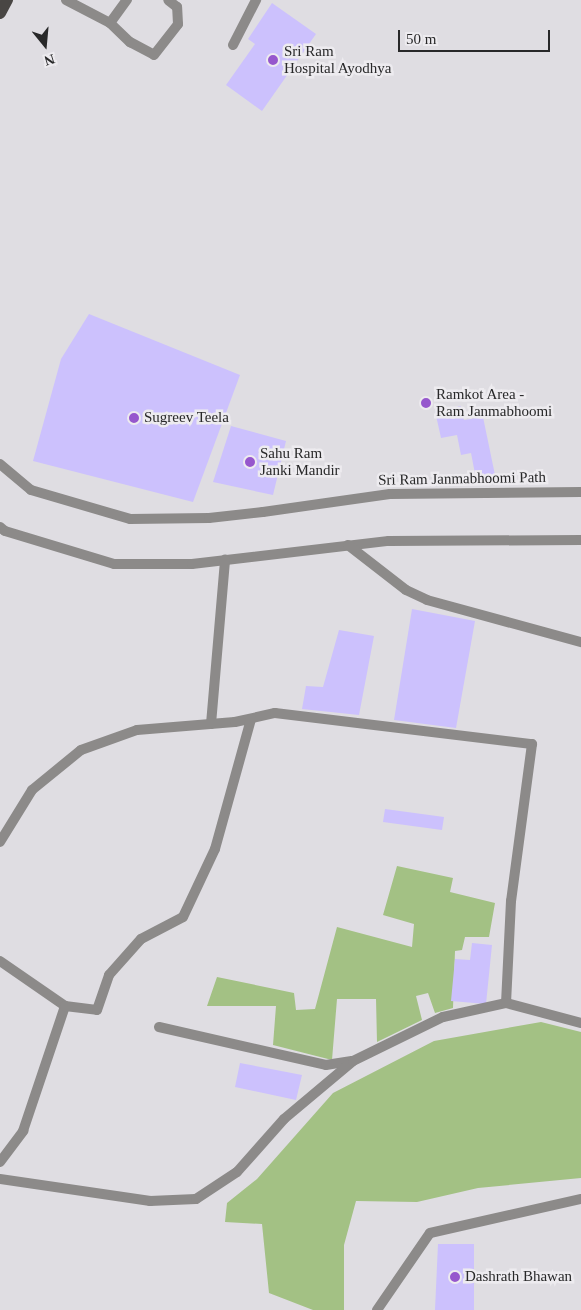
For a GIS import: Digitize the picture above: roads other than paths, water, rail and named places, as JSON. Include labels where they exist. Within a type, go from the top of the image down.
[{"type":"main road","points":[[0,14],[7,0]]},
{"type":"street","points":[[66,0],[110,23],[130,42],[154,54],[178,24],[177,7],[168,0]]},
{"type":"street","points":[[110,23],[127,0]]},
{"type":"street","points":[[233,45],[256,0]]},
{"type":"street","name":"Sri Ram Janmabhoomi Path","points":[[0,464],[31,490],[130,519],[209,518],[390,494],[581,492]]},
{"type":"street","points":[[0,527],[5,532],[114,564],[192,564],[389,540],[581,540]]},
{"type":"street","points":[[348,545],[406,590],[427,600],[581,642]]},
{"type":"street","points":[[211,724],[225,560]]},
{"type":"street","points":[[0,842],[32,790],[81,750],[138,730],[211,724],[275,712],[532,744],[511,901],[506,1003]]},
{"type":"street","points":[[0,961],[65,1006],[97,1010],[109,975],[141,939],[183,917],[215,849],[251,718]]},
{"type":"street","points":[[0,1178],[150,1201],[196,1199],[238,1172],[284,1118],[353,1061],[443,1017],[506,1003],[581,1023]]},
{"type":"street","points":[[0,1162],[23,1131],[65,1006]]},
{"type":"street","points":[[159,1027],[326,1065],[353,1061]]},
{"type":"street","points":[[376,1310],[430,1233],[581,1199]]},
{"type":"place","name":"Sri Ram Hospital Ayodhya","points":[[273,60]]},
{"type":"place","name":"Ramkot Area - Ram Janmabhoomi","points":[[426,403]]},
{"type":"place","name":"Sugreev Teela","points":[[134,418]]},
{"type":"place","name":"Sahu Ram Janki Mandir","points":[[250,462]]},
{"type":"place","name":"Dashrath Bhawan","points":[[455,1277]]}]
